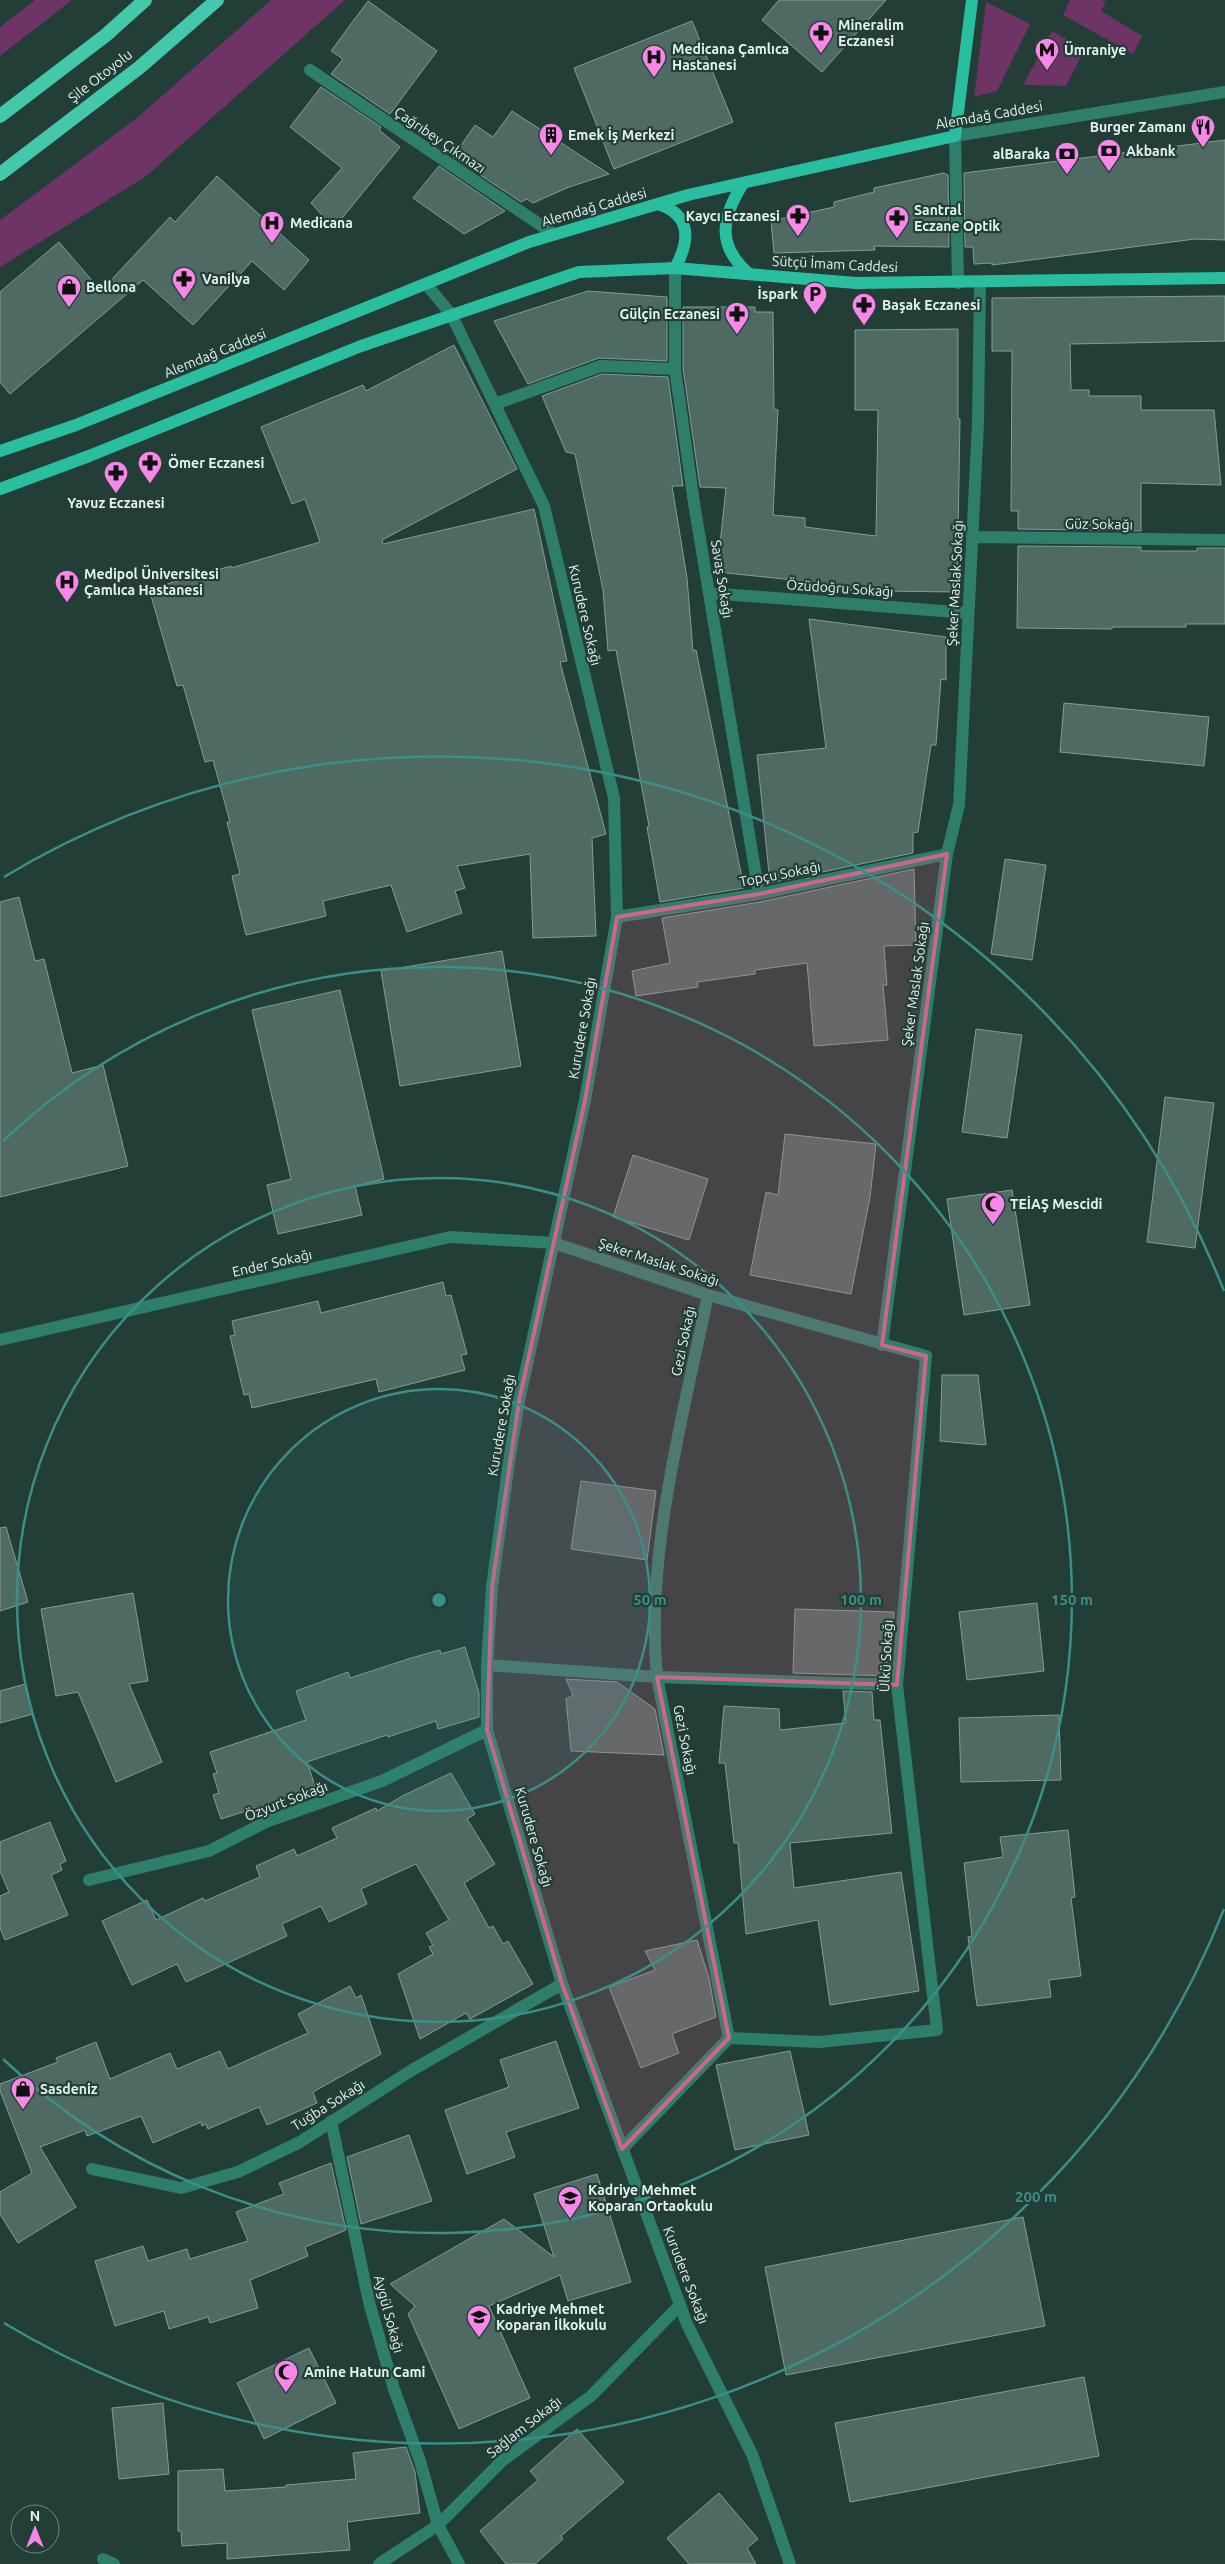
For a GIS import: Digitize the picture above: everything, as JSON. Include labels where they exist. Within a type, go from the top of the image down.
[{"type":"highway","name":"Şile Otoyolu","points":[[0,116],[106,35],[145,0]]},
{"type":"highway","name":"Şile Otoyolu","points":[[0,174],[140,67],[217,0]]},
{"type":"main road","points":[[955,136],[972,0]]},
{"type":"main road","name":"Alemdağ Caddesi","points":[[0,451],[76,425],[529,242],[658,204],[955,136]]},
{"type":"main road","points":[[742,185],[733,200],[724,233],[727,248],[736,262],[749,274]]},
{"type":"main road","points":[[658,204],[672,209],[681,219],[686,234],[684,251],[675,268]]},
{"type":"main road","name":"Sütçü İmam Caddesi","points":[[451,314],[579,272],[675,268],[856,283],[980,283],[1225,278]]},
{"type":"main road","points":[[0,489],[89,456],[361,346],[451,314]]},
{"type":"street","name":"Çağrıbey Çıkmazı","points":[[310,70],[554,234]]},
{"type":"street","name":"Alemdağ Caddesi","points":[[955,136],[1225,92]]},
{"type":"street","points":[[955,136],[958,283]]},
{"type":"street","name":"Savaş Sokağı","points":[[675,268],[676,369],[709,593],[759,894]]},
{"type":"street","name":"Şeker Maslak Sokağı","points":[[554,1243],[708,1294],[882,1345],[947,854],[959,805],[978,423],[980,283]]},
{"type":"street","name":"Kurudere Sokağı","points":[[426,284],[451,314],[544,506],[614,798],[617,917],[585,1100],[519,1401],[492,1586],[487,1665],[487,1730],[562,1984],[687,2324],[752,2454],[790,2564]]},
{"type":"street","points":[[495,404],[601,366],[676,369]]},
{"type":"street","name":"Güz Sokağı","points":[[972,537],[1225,540]]},
{"type":"street","name":"Özüdoğru Sokağı","points":[[709,593],[968,613]]},
{"type":"street","name":"Topçu Sokağı","points":[[617,917],[759,894],[947,854]]},
{"type":"street","name":"Ender Sokağı","points":[[0,1340],[450,1237],[554,1243]]},
{"type":"street","name":"Gezi Sokağı","points":[[708,1294],[671,1473],[654,1602],[654,1645],[657,1678],[729,2038]]},
{"type":"street","name":"Ülkü Sokağı","points":[[729,2038],[819,2042],[937,2030],[897,1686],[926,1356],[882,1345]]},
{"type":"street","points":[[487,1665],[657,1678],[897,1686]]},
{"type":"street","name":"Özyurt Sokağı","points":[[89,1880],[209,1851],[268,1821],[382,1781],[487,1730]]},
{"type":"street","name":"Tuğba Sokağı","points":[[92,2169],[181,2188],[238,2172],[300,2142],[412,2070],[562,1984]]},
{"type":"street","points":[[622,2149],[729,2038]]},
{"type":"street","name":"Aygül Sokağı","points":[[332,2121],[369,2302],[394,2389],[420,2461],[438,2525],[459,2564]]},
{"type":"street","name":"Sağlam Sokağı","points":[[379,2564],[438,2525],[502,2461],[591,2396],[680,2305]]},
{"type":"highlighted area","points":[[947,854],[882,1345],[926,1356],[897,1685],[657,1677],[729,2038],[622,2149],[562,1984],[487,1730],[492,1587],[519,1401],[585,1100],[617,917],[759,894]]},
{"type":"shaded area","points":[[35,0],[72,0],[0,56],[0,27]]},
{"type":"shaded area","points":[[271,0],[345,0],[145,177],[0,267],[0,220],[138,117]]},
{"type":"shaded area","points":[[1070,0],[1102,0],[1106,2],[1101,11],[1142,36],[1133,54],[1063,15]]},
{"type":"shaded area","points":[[986,2],[1030,24],[997,91],[974,97]]},
{"type":"shaded area","points":[[1052,31],[1085,49],[1066,86],[1023,85]]},
{"type":"building","points":[[779,0],[886,0],[822,72],[762,20]]},
{"type":"building","points":[[368,1],[437,51],[390,114],[331,74],[343,59],[331,51]]},
{"type":"building","points":[[692,21],[733,122],[614,169],[574,68]]},
{"type":"building","points":[[321,87],[381,127],[379,130],[400,147],[334,228],[311,203],[342,168],[290,127]]},
{"type":"building","points":[[512,111],[609,174],[569,187],[533,203],[527,199],[521,202],[453,157],[475,125],[493,137]]},
{"type":"building","points":[[1225,140],[1225,240],[1195,239],[992,265],[992,263],[974,264],[973,247],[965,247],[964,173]]},
{"type":"building","points":[[439,166],[505,211],[464,234],[413,198]]},
{"type":"building","points":[[944,173],[948,175],[949,247],[874,246],[875,250],[774,253],[771,221],[834,207],[834,202],[874,192],[874,188]]},
{"type":"building","points":[[217,176],[309,260],[284,290],[252,261],[193,325],[143,280],[10,394],[0,382],[0,292],[59,242],[101,291],[170,217],[175,222]]},
{"type":"building","points":[[588,291],[667,297],[667,361],[599,358],[528,384],[494,321]]},
{"type":"building","points":[[1225,296],[1225,341],[1070,344],[1071,390],[1089,390],[1089,396],[1141,396],[1141,410],[1214,410],[1221,485],[1141,483],[1141,531],[1018,529],[1018,511],[1011,511],[1012,351],[992,351],[992,298]]},
{"type":"building","points":[[683,307],[755,307],[755,312],[773,312],[774,409],[778,410],[773,515],[805,518],[805,527],[876,536],[878,410],[855,410],[855,330],[958,329],[958,419],[960,419],[957,592],[805,590],[803,581],[717,572],[726,488],[700,487],[683,368]]},
{"type":"building","points":[[454,345],[517,469],[382,540],[383,544],[534,509],[567,661],[560,662],[606,834],[592,838],[596,936],[533,938],[530,854],[457,866],[465,888],[455,891],[462,913],[407,932],[391,885],[323,901],[326,916],[246,935],[232,876],[240,874],[227,822],[230,822],[213,760],[205,762],[183,685],[177,686],[149,589],[320,542],[305,499],[292,504],[261,427],[363,385],[366,391]]},
{"type":"building","points":[[602,374],[668,377],[683,486],[672,486],[687,578],[693,651],[696,650],[744,888],[660,902],[647,827],[649,826],[616,650],[608,651],[603,590],[575,454],[566,452],[542,396]]},
{"type":"building","points":[[1018,546],[1141,547],[1141,551],[1197,551],[1197,548],[1225,548],[1225,624],[1186,624],[1186,627],[1112,627],[1112,629],[1017,628]]},
{"type":"building","points":[[809,619],[946,637],[946,680],[941,679],[936,745],[931,745],[918,832],[913,833],[913,853],[770,883],[757,755],[826,748]]},
{"type":"building","points":[[1064,703],[1209,717],[1204,766],[1060,752]]},
{"type":"building","points":[[1005,859],[1046,865],[1032,960],[991,954]]},
{"type":"building","points":[[914,869],[916,945],[884,946],[887,985],[883,985],[888,1040],[814,1046],[807,963],[755,970],[755,974],[697,982],[698,987],[636,996],[632,971],[670,963],[662,918],[760,902]]},
{"type":"building","points":[[19,897],[35,961],[44,959],[72,1073],[103,1065],[128,1166],[0,1197],[0,902]]},
{"type":"building","points":[[502,951],[521,1066],[400,1086],[381,971]]},
{"type":"building","points":[[340,990],[384,1179],[355,1186],[362,1215],[278,1234],[267,1185],[291,1179],[252,1010]]},
{"type":"building","points":[[976,1029],[1022,1035],[1007,1138],[962,1132]]},
{"type":"building","points":[[1165,1097],[1214,1103],[1195,1248],[1147,1242]]},
{"type":"building","points":[[785,1134],[876,1144],[870,1197],[851,1294],[750,1275],[766,1192],[778,1195]]},
{"type":"building","points":[[633,1155],[708,1179],[689,1240],[613,1217]]},
{"type":"building","points":[[1012,1190],[1030,1305],[964,1315],[947,1199]]},
{"type":"building","points":[[443,1282],[446,1296],[451,1295],[467,1354],[461,1355],[465,1370],[379,1392],[376,1379],[252,1408],[249,1394],[244,1395],[230,1336],[235,1335],[232,1321],[318,1301],[321,1313]]},
{"type":"building","points":[[942,1375],[978,1375],[986,1445],[940,1441]]},
{"type":"building","points":[[581,1481],[656,1491],[647,1560],[571,1549]]},
{"type":"building","points":[[6,1527],[28,1602],[0,1611],[0,1528]]},
{"type":"building","points":[[133,1593],[148,1681],[129,1684],[162,1762],[116,1782],[78,1692],[56,1696],[41,1609]]},
{"type":"building","points":[[1037,1603],[1044,1671],[967,1680],[959,1612]]},
{"type":"building","points":[[795,1609],[894,1612],[889,1676],[793,1673]]},
{"type":"building","points":[[465,1647],[479,1693],[479,1717],[438,1729],[436,1721],[307,1762],[316,1789],[221,1819],[213,1795],[219,1793],[213,1774],[217,1773],[210,1752],[306,1720],[296,1691],[348,1672],[350,1678],[440,1650],[441,1654]]},
{"type":"building","points":[[566,1679],[617,1682],[655,1709],[664,1755],[571,1751],[566,1699],[573,1695]]},
{"type":"building","points":[[25,1684],[33,1714],[0,1723],[0,1691]]},
{"type":"building","points":[[843,1691],[872,1692],[874,1720],[880,1720],[892,1833],[790,1843],[794,1888],[901,1872],[919,1991],[830,2005],[818,1920],[746,1934],[738,1843],[734,1843],[725,1763],[719,1763],[724,1706],[779,1709],[780,1730],[846,1723]]},
{"type":"building","points":[[1059,1715],[1061,1780],[961,1782],[959,1718]]},
{"type":"building","points":[[451,1773],[475,1814],[467,1819],[495,1864],[464,1883],[489,1928],[493,1926],[503,1944],[508,1941],[533,1984],[470,2019],[466,2013],[420,2039],[398,1974],[433,1954],[429,1947],[433,1945],[426,1933],[449,1920],[416,1864],[361,1889],[367,1904],[329,1922],[321,1906],[282,1924],[287,1936],[186,1982],[177,1964],[132,1985],[102,1921],[147,1900],[156,1920],[203,1898],[205,1901],[260,1877],[256,1866],[294,1849],[297,1856],[337,1838],[332,1828],[376,1808],[377,1811],[404,1795]]},
{"type":"building","points":[[50,1822],[66,1861],[60,1864],[62,1870],[51,1875],[68,1915],[5,1940],[0,1928],[0,1896],[9,1892],[0,1871],[0,1842]]},
{"type":"building","points":[[1068,1830],[1075,1897],[1071,1898],[1081,1976],[1049,1980],[1051,1997],[977,2006],[968,1937],[972,1936],[964,1863],[1003,1857],[1000,1837]]},
{"type":"building","points":[[697,1940],[709,1978],[716,2017],[672,2034],[679,2053],[641,2068],[609,1987],[655,1970],[645,1951]]},
{"type":"building","points":[[350,1986],[356,1998],[361,1995],[381,2054],[313,2092],[317,2103],[267,2125],[259,2107],[208,2129],[206,2124],[202,2126],[201,2122],[153,2143],[141,2116],[87,2136],[85,2130],[40,2147],[76,2207],[18,2243],[0,2214],[0,2192],[32,2173],[0,2091],[0,2084],[58,2062],[56,2058],[96,2042],[110,2079],[170,2053],[177,2069],[220,2051],[228,2069],[308,2033],[298,2014]]},
{"type":"building","points":[[556,2041],[579,2108],[506,2132],[515,2157],[467,2174],[445,2110],[509,2087],[500,2060]]},
{"type":"building","points":[[790,2051],[809,2135],[735,2150],[716,2065]]},
{"type":"building","points":[[409,2135],[432,2201],[361,2224],[347,2157]]},
{"type":"building","points":[[331,2163],[346,2230],[305,2247],[308,2256],[250,2280],[258,2308],[210,2323],[208,2317],[169,2329],[164,2311],[115,2326],[95,2261],[143,2246],[148,2261],[187,2249],[190,2259],[248,2241],[236,2212],[284,2194],[279,2183]]},
{"type":"building","points":[[597,2174],[631,2282],[568,2301],[560,2275],[489,2306],[530,2398],[459,2429],[408,2314],[415,2306],[390,2284],[504,2219],[554,2257],[534,2194]]},
{"type":"building","points":[[1023,2217],[1045,2326],[786,2375],[765,2267]]},
{"type":"building","name":"Amine Hatun Cami","points":[[309,2348],[336,2403],[264,2439],[237,2383]]},
{"type":"building","points":[[1084,2377],[1099,2456],[850,2502],[835,2423]]},
{"type":"building","points":[[163,2403],[169,2474],[119,2479],[112,2408]]},
{"type":"building","points":[[577,2429],[624,2482],[561,2536],[563,2539],[535,2564],[506,2564],[480,2531],[538,2480],[530,2471]]},
{"type":"building","points":[[406,2447],[415,2472],[420,2513],[347,2522],[350,2550],[227,2559],[227,2543],[182,2546],[181,2531],[178,2531],[178,2471],[223,2469],[225,2491],[286,2487],[286,2485],[356,2479],[353,2453]]},
{"type":"building","points":[[719,2493],[758,2539],[747,2548],[756,2564],[689,2564],[667,2538]]},
{"type":"place","name":"Mineralim Eczanesi","points":[[821,54]]},
{"type":"place","name":"Ümraniye","points":[[1047,71]]},
{"type":"place","name":"Medicana Çamlıca Hastanesi","points":[[654,78]]},
{"type":"place","name":"Burger Zamanı","points":[[1203,148]]},
{"type":"place","name":"Emek İş Merkezi","points":[[551,156]]},
{"type":"place","name":"Akbank","points":[[1109,172]]},
{"type":"place","name":"alBaraka","points":[[1067,175]]},
{"type":"place","name":"Kaycı Eczanesi","points":[[798,237]]},
{"type":"place","name":"Santral Eczane Optik","points":[[897,239]]},
{"type":"place","name":"Medicana","points":[[272,244]]},
{"type":"place","name":"Vanilya","points":[[184,300]]},
{"type":"place","name":"Bellona","points":[[69,308]]},
{"type":"place","name":"İspark","points":[[815,315]]},
{"type":"place","name":"Başak Eczanesi","points":[[864,326]]},
{"type":"place","name":"Gülçin Eczanesi","points":[[737,335]]},
{"type":"place","name":"Ömer Eczanesi","points":[[150,484]]},
{"type":"place","name":"Yavuz Eczanesi","points":[[116,494]]},
{"type":"place","name":"Medipol Üniversitesi Çamlıca Hastanesi","points":[[67,603]]},
{"type":"place","name":"TEİAŞ Mescidi","points":[[993,1225]]},
{"type":"place","name":"Sasdeniz","points":[[23,2110]]},
{"type":"place","name":"Kadriye Mehmet Koparan Ortaokulu","points":[[570,2219]]},
{"type":"place","name":"Kadriye Mehmet Koparan İlkokulu","points":[[479,2338]]},
{"type":"place","name":"Amine Hatun Cami","points":[[286,2393]]}]
